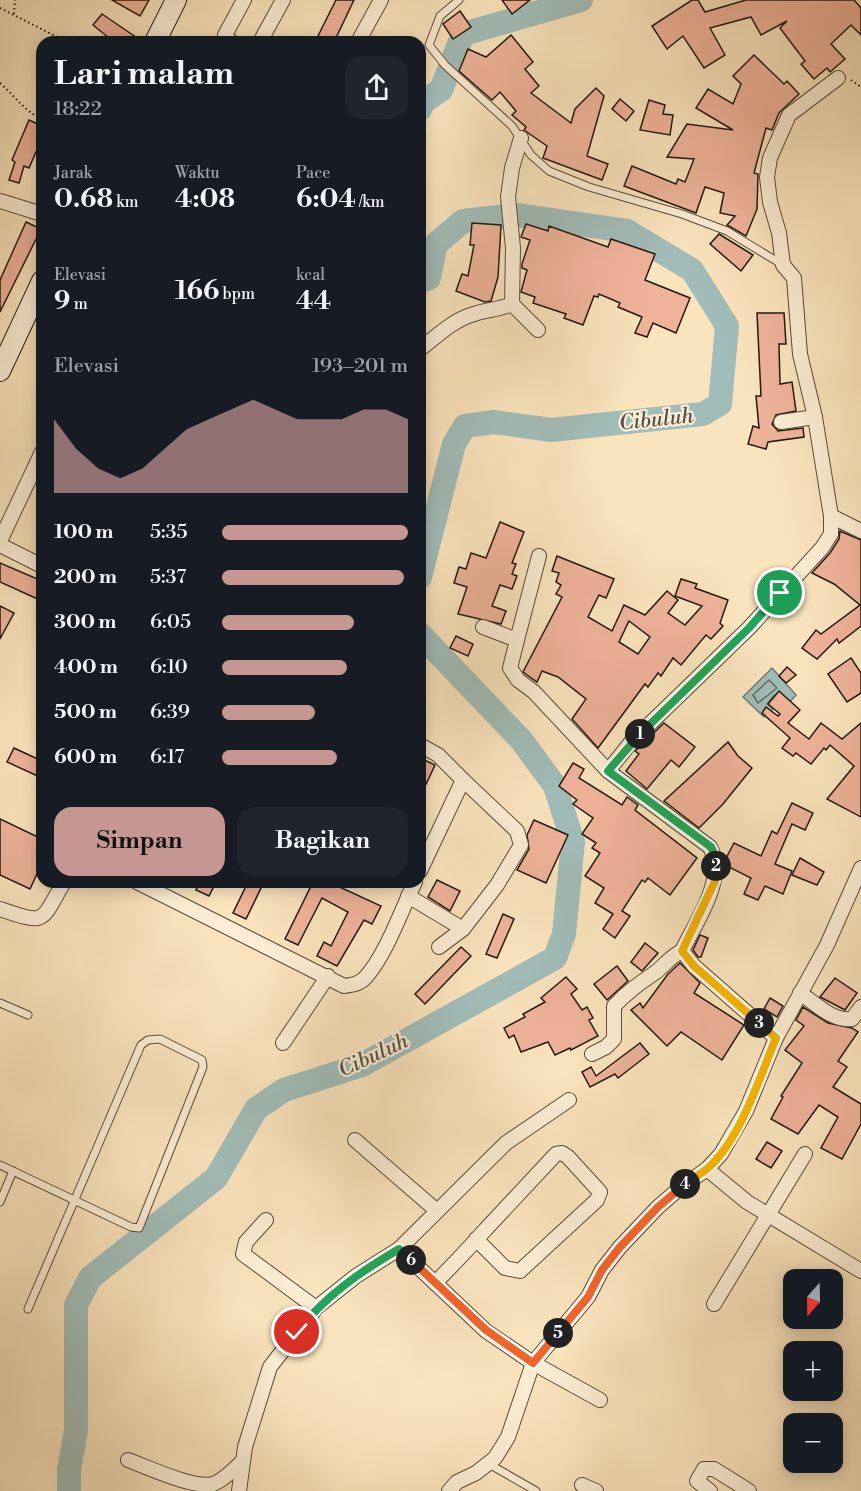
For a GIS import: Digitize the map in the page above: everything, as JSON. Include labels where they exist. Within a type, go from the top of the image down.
[{"type":"street","points":[[158,36],[176,0]]},
{"type":"street","points":[[225,36],[244,0]]},
{"type":"street","points":[[263,36],[283,0]]},
{"type":"street","points":[[361,36],[381,0]]},
{"type":"street","points":[[608,771],[632,741],[749,628],[822,548],[831,534],[831,516],[815,417],[800,354],[794,278],[783,265],[779,233],[770,202],[768,165],[789,115],[838,78]]},
{"type":"street","points":[[521,138],[512,168],[508,197],[512,218],[512,304],[538,330]]},
{"type":"street","points":[[0,201],[36,212]]},
{"type":"street","points":[[0,371],[36,294]]},
{"type":"street","points":[[426,344],[456,321],[472,314],[496,311],[512,304]]},
{"type":"street","points":[[781,422],[815,417]]},
{"type":"street","points":[[36,465],[0,543],[36,563]]},
{"type":"street","points":[[831,516],[861,531]]},
{"type":"street","points":[[539,556],[510,668],[608,771],[711,847],[716,858],[715,881],[682,951],[669,957],[654,973],[630,989],[614,1006],[614,1039],[606,1047],[592,1054]]},
{"type":"street","points":[[483,627],[517,640]]},
{"type":"street","points":[[426,748],[438,755],[517,831],[521,844],[497,885],[463,929],[439,946]]},
{"type":"street","points":[[426,858],[463,780]]},
{"type":"street","points":[[449,1491],[457,1482],[489,1464],[508,1437],[533,1363],[588,1297],[602,1270],[620,1247],[680,1188],[707,1169],[721,1154],[746,1111],[776,1038],[827,945],[861,868]]},
{"type":"street","points":[[0,909],[28,920],[39,920],[48,912],[61,888]]},
{"type":"street","points":[[149,888],[344,986],[355,985],[364,979],[377,961],[412,888]]},
{"type":"street","points":[[408,896],[463,929]]},
{"type":"street","points":[[682,951],[694,966],[776,1038]]},
{"type":"street","points":[[283,1043],[328,976]]},
{"type":"street","points":[[800,993],[831,1015],[846,1020],[852,1019],[861,1007]]},
{"type":"street","points":[[239,1491],[243,1461],[256,1404],[270,1367],[316,1308],[356,1276],[399,1249],[506,1143],[568,1100]]},
{"type":"street","points":[[355,1140],[437,1211]]},
{"type":"street","points":[[435,1283],[556,1154],[568,1156],[600,1192],[597,1200],[520,1271],[505,1268],[477,1239]]},
{"type":"street","points":[[714,1304],[806,1154]]},
{"type":"street","points":[[707,1169],[747,1202],[859,1266]]},
{"type":"street","points":[[266,1221],[246,1242],[243,1254],[316,1308]]},
{"type":"street","points":[[399,1249],[486,1330],[533,1363],[600,1400]]},
{"type":"street","points":[[128,1460],[186,1481],[207,1484],[215,1483],[243,1461]]},
{"type":"street","points":[[710,1491],[703,1488],[697,1481],[704,1469],[714,1469],[749,1491]]},
{"type":"street","points":[[582,1485],[596,1491]]},
{"type":"lane","points":[[459,0],[440,16],[430,39],[432,51],[456,76],[512,126],[541,166],[556,175],[682,214],[716,227],[783,265]]},
{"type":"lane","points":[[0,1003],[28,1015]]},
{"type":"lane","points":[[0,1165],[76,1200],[131,1227],[141,1226],[203,1067],[201,1058],[160,1039],[151,1038],[144,1042],[76,1200],[28,1309]]},
{"type":"lane","points":[[0,1202],[13,1171]]},
{"type":"lane","points":[[489,1464],[536,1491]]},
{"type":"path","points":[[14,14],[15,0]]},
{"type":"path","points":[[0,8],[56,36]]},
{"type":"path","points":[[0,83],[13,94],[26,111],[36,116]]},
{"type":"water","points":[[772,668],[796,695],[787,705],[774,695],[767,704],[773,709],[764,717],[743,697]]},
{"type":"building","points":[[112,0],[149,0],[140,16]]},
{"type":"building","points":[[336,0],[354,0],[337,36],[318,36]]},
{"type":"building","points":[[502,0],[530,0],[512,14]]},
{"type":"building","points":[[692,0],[698,0],[705,12],[746,0],[854,0],[861,8],[861,35],[851,25],[831,44],[845,59],[830,72],[827,68],[814,79],[801,64],[805,61],[780,28],[787,21],[761,35],[751,17],[710,28],[725,55],[704,68],[683,36],[667,49],[652,26]]},
{"type":"building","points":[[460,11],[471,27],[453,39],[443,24]]},
{"type":"building","points":[[102,14],[134,36],[107,36],[93,25]]},
{"type":"building","points":[[511,35],[533,62],[525,69],[539,86],[531,93],[571,123],[575,109],[596,88],[604,96],[587,156],[608,164],[602,180],[543,158],[547,146],[524,130],[526,127],[512,115],[516,111],[500,92],[492,100],[459,71],[468,49],[486,57]]},
{"type":"building","points":[[754,55],[784,84],[787,81],[799,94],[779,113],[772,130],[766,128],[754,173],[758,174],[757,209],[746,236],[727,225],[735,216],[720,213],[724,193],[705,187],[696,213],[624,186],[632,166],[676,184],[678,179],[685,182],[694,159],[667,157],[687,124],[733,130],[696,108],[708,89],[733,104],[741,84],[733,76]]},
{"type":"building","points":[[620,99],[634,111],[626,121],[612,109]]},
{"type":"building","points":[[649,100],[665,105],[663,114],[673,115],[670,135],[640,130]]},
{"type":"building","points":[[29,120],[36,123],[36,152],[29,168],[24,166],[19,183],[9,180],[15,162],[12,160]]},
{"type":"building","points":[[26,222],[36,227],[36,239],[0,312],[0,280]]},
{"type":"building","points":[[472,223],[501,225],[498,277],[491,301],[485,302],[456,291],[462,274],[468,276],[474,245],[470,245]]},
{"type":"building","points":[[526,224],[548,231],[549,226],[608,247],[611,239],[655,254],[645,280],[690,298],[676,333],[653,323],[647,337],[635,333],[642,317],[618,307],[620,303],[599,294],[598,297],[594,296],[583,325],[564,318],[566,314],[533,303],[535,297],[521,292],[527,270],[522,268],[522,264],[530,240],[521,237]]},
{"type":"building","points":[[719,234],[753,255],[741,271],[710,244]]},
{"type":"building","points":[[757,313],[784,313],[786,344],[779,344],[780,384],[792,382],[796,411],[776,415],[772,424],[778,431],[803,428],[804,437],[768,442],[766,449],[748,444],[753,426],[759,428],[756,396],[761,396]]},
{"type":"building","points":[[500,522],[524,532],[512,563],[516,564],[512,574],[517,576],[512,589],[500,585],[492,606],[506,611],[501,624],[458,614],[467,587],[454,583],[459,567],[466,569],[471,553],[486,558]]},
{"type":"building","points":[[840,531],[861,540],[861,626],[839,643],[837,639],[817,659],[802,648],[816,630],[821,634],[860,605],[834,584],[812,573],[830,553],[839,539]]},
{"type":"building","points":[[557,556],[614,579],[606,598],[599,595],[588,617],[612,631],[624,605],[645,615],[667,591],[678,600],[668,613],[685,625],[702,606],[675,596],[681,579],[697,584],[695,588],[728,600],[720,623],[723,626],[711,639],[706,635],[681,665],[673,658],[661,676],[658,673],[648,687],[645,684],[598,748],[572,719],[586,699],[558,677],[542,671],[537,682],[523,672],[562,597],[556,594],[561,585],[556,582],[559,573],[552,571]],"holes":[[[629,621],[650,637],[638,654],[619,642]]]},
{"type":"building","points":[[0,563],[36,578],[36,598],[0,582]]},
{"type":"building","points":[[0,606],[14,613],[0,639]]},
{"type":"building","points":[[456,636],[473,644],[468,656],[450,648]]},
{"type":"building","points":[[851,658],[861,673],[861,693],[847,702],[828,674]]},
{"type":"building","points":[[787,667],[796,675],[786,683],[779,676]]},
{"type":"building","points":[[779,691],[800,710],[788,723],[809,739],[821,723],[842,739],[861,723],[861,817],[827,799],[854,766],[830,745],[826,750],[824,748],[811,764],[796,753],[793,756],[782,748],[790,738],[762,713],[766,707],[778,716],[780,714],[768,704]]},
{"type":"building","points":[[664,723],[695,747],[679,767],[671,760],[647,789],[626,771],[639,754],[635,751]]},
{"type":"building","points":[[728,742],[738,756],[752,768],[723,804],[699,828],[664,801]]},
{"type":"building","points":[[14,748],[36,758],[36,775],[7,762]]},
{"type":"building","points":[[426,761],[435,765],[426,784]]},
{"type":"building","points":[[573,763],[584,769],[579,778],[622,805],[627,797],[638,805],[635,810],[697,858],[670,895],[648,878],[645,882],[642,880],[622,911],[630,916],[615,938],[603,929],[613,914],[595,903],[604,888],[585,876],[600,853],[592,848],[596,843],[582,834],[593,818],[573,804],[577,800],[559,786]]},
{"type":"building","points":[[792,803],[813,813],[805,830],[792,824],[775,864],[792,871],[783,894],[765,886],[758,900],[744,894],[751,878],[723,864],[734,843],[761,856],[772,831],[777,834]]},
{"type":"building","points":[[0,819],[36,836],[36,876],[30,889],[0,875]]},
{"type":"building","points":[[534,820],[568,835],[546,883],[517,870],[529,849],[527,835]]},
{"type":"building","points":[[800,858],[824,872],[817,885],[792,875]]},
{"type":"building","points":[[437,880],[460,891],[450,911],[428,897]]},
{"type":"building","points":[[197,888],[213,888],[209,896],[196,890]]},
{"type":"building","points":[[245,888],[261,888],[246,919],[233,913]]},
{"type":"building","points":[[310,888],[342,888],[381,906],[372,924],[364,920],[337,966],[317,956],[324,942],[331,946],[348,912],[322,898],[298,945],[285,939]]},
{"type":"building","points":[[503,914],[514,919],[497,958],[486,954]]},
{"type":"building","points":[[700,935],[708,938],[701,957],[698,957],[693,950]]},
{"type":"building","points":[[645,943],[658,953],[642,971],[631,962]]},
{"type":"building","points":[[461,947],[471,956],[425,1004],[415,994]]},
{"type":"building","points":[[680,963],[700,983],[694,993],[744,1025],[722,1060],[681,1032],[667,1046],[631,1010],[640,1003],[643,1008],[668,974]]},
{"type":"building","points":[[617,966],[628,981],[607,1000],[594,984]]},
{"type":"building","points":[[566,977],[577,989],[571,994],[582,1010],[587,1007],[593,1018],[589,1020],[598,1036],[571,1050],[570,1048],[555,1055],[548,1042],[521,1052],[514,1035],[509,1038],[504,1028],[525,1017],[523,1014],[545,1002],[541,998]]},
{"type":"building","points":[[835,978],[857,993],[845,1010],[820,997]]},
{"type":"building","points":[[770,998],[783,1006],[777,1017],[764,1009]]},
{"type":"building","points":[[803,1007],[828,1023],[852,1028],[858,1032],[838,1061],[847,1067],[833,1087],[861,1104],[861,1124],[842,1159],[821,1148],[838,1117],[819,1105],[798,1134],[771,1119],[783,1097],[781,1096],[802,1063],[785,1050],[804,1026],[796,1020]]},
{"type":"building","points":[[640,1043],[649,1054],[618,1078],[615,1074],[590,1087],[582,1072],[591,1067],[596,1076]]},
{"type":"building","points":[[767,1142],[782,1151],[771,1168],[756,1159]]},
{"type":"waterway","name":"Cibuluh","points":[[426,100],[441,90],[463,34],[581,0]]},
{"type":"waterway","name":"Cibuluh","points":[[426,279],[429,278],[436,244],[463,221],[516,215],[627,231],[692,270],[727,326],[720,404],[703,414],[551,430],[494,422],[465,426],[454,444],[426,554]]},
{"type":"waterway","name":"Cibuluh","points":[[69,1491],[69,1470],[76,1430],[76,1305],[90,1278],[216,1178],[256,1109],[284,1090],[362,1065],[555,958],[564,934],[573,842],[555,786],[522,741],[426,640]]},
{"type":"route","points":[[297,1332],[316,1308],[337,1290],[399,1249],[486,1330],[533,1363],[588,1297],[602,1270],[620,1247],[658,1207],[707,1169],[721,1154],[746,1111],[776,1038],[694,966],[682,951],[715,881],[716,858],[711,847],[698,840],[608,771],[632,741],[688,690],[780,593]]}]
